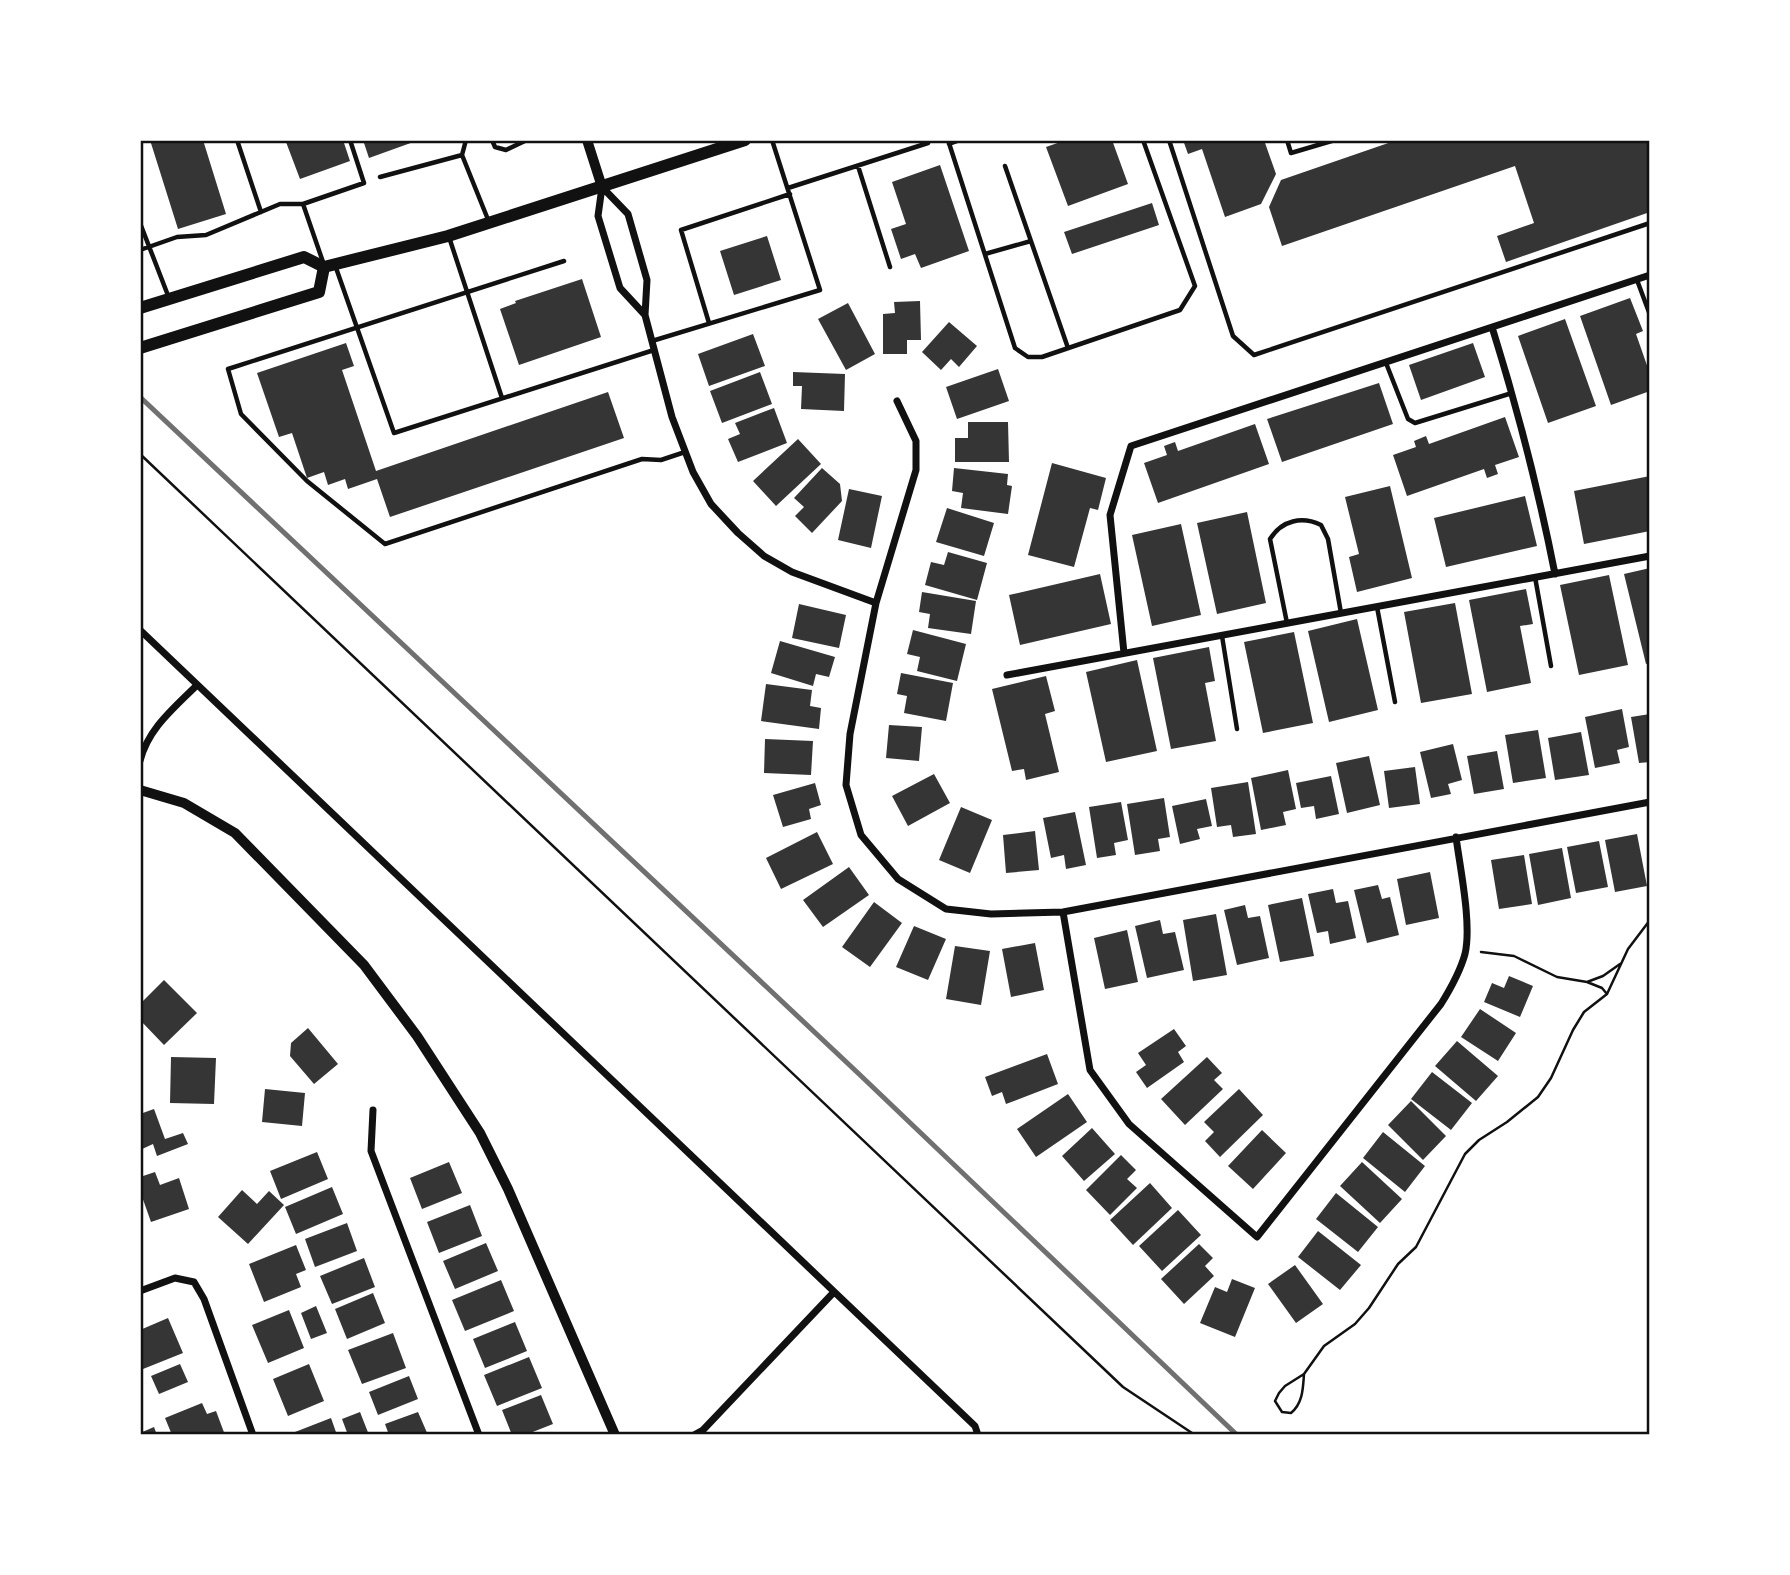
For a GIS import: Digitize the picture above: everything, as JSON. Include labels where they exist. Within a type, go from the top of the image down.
[{"type":"main road","points":[[140,308],[304,257],[329,265],[448,236],[745,140]]},
{"type":"main road","points":[[140,348],[319,292],[329,265]]},
{"type":"street","points":[[587,140],[602,187],[628,215],[647,280],[645,315],[672,418],[692,472],[711,504],[764,556],[792,572],[876,603]]},
{"type":"street","points":[[602,187],[598,216],[620,288],[645,315]]},
{"type":"street","points":[[1124,653],[1110,515],[1131,446],[1650,275]]},
{"type":"street","points":[[1492,327],[1513,393],[1540,498],[1555,574]]},
{"type":"street","points":[[897,401],[916,441],[916,470],[876,603],[850,734],[846,785],[861,835],[898,879],[946,909],[991,914],[1063,912],[1650,802]]},
{"type":"street","points":[[1007,674],[1650,556]]},
{"type":"street","points":[[140,630],[975,1426],[978,1435]]},
{"type":"street","points":[[140,761],[153,732],[165,715],[196,686]]},
{"type":"street","points":[[140,790],[184,803],[234,833],[364,965],[417,1036],[480,1133],[508,1189],[615,1435]]},
{"type":"street","points":[[1063,912],[1090,1070],[1129,1124],[1257,1237],[1441,1004],[1457,978],[1465,951],[1466,927],[1456,837]]},
{"type":"street","points":[[373,1110],[372,1151],[479,1435]]},
{"type":"street","points":[[140,1292],[175,1278],[194,1282],[204,1299],[253,1435]]},
{"type":"street","points":[[694,1435],[703,1430],[834,1292]]},
{"type":"lane","points":[[237,140],[261,212]]},
{"type":"lane","points":[[140,250],[177,237],[206,234],[280,204],[303,204],[364,183],[350,140]]},
{"type":"lane","points":[[466,140],[462,155],[490,223]]},
{"type":"lane","points":[[492,140],[495,147],[506,150],[527,140]]},
{"type":"lane","points":[[652,341],[820,290],[772,140]]},
{"type":"lane","points":[[960,140],[948,142],[1016,348],[1028,357],[1042,357],[1180,310],[1195,286],[1143,140]]},
{"type":"lane","points":[[1168,140],[1233,336],[1254,355],[1650,223]]},
{"type":"lane","points":[[1287,140],[1291,153],[1335,140]]},
{"type":"lane","points":[[709,323],[681,230],[928,143]]},
{"type":"lane","points":[[380,177],[462,155]]},
{"type":"lane","points":[[858,166],[890,267]]},
{"type":"lane","points":[[1005,166],[1068,348]]},
{"type":"lane","points":[[303,204],[358,328],[394,433],[654,350]]},
{"type":"lane","points":[[140,223],[169,299]]},
{"type":"lane","points":[[448,236],[502,398]]},
{"type":"lane","points":[[985,254],[1031,241]]},
{"type":"lane","points":[[564,261],[228,369],[240,414],[307,481],[385,544],[642,459],[661,460],[685,452]]},
{"type":"lane","points":[[1637,279],[1650,315]]},
{"type":"lane","points":[[1386,362],[1408,419],[1415,423],[1513,393]]},
{"type":"lane","points":[[1287,623],[1270,539],[1276,530],[1290,522],[1307,519],[1321,525],[1328,539],[1341,613]]},
{"type":"lane","points":[[1535,578],[1551,666]]},
{"type":"lane","points":[[1377,606],[1395,702]]},
{"type":"lane","points":[[1222,635],[1237,729]]},
{"type":"path","points":[[140,454],[1122,1387],[1195,1435]]},
{"type":"path","points":[[1304,1374],[1298,1406],[1292,1413],[1282,1412],[1276,1406],[1276,1397],[1285,1386],[1304,1374],[1324,1346],[1355,1324],[1398,1264],[1416,1247],[1465,1154],[1479,1140],[1538,1097],[1551,1078],[1584,1012],[1607,994],[1639,932],[1650,920]]},
{"type":"path","points":[[1481,952],[1514,957],[1557,977],[1587,982],[1602,988],[1607,994]]},
{"type":"path","points":[[1587,982],[1603,976],[1623,962]]},
{"type":"building","points":[[150,140],[203,140],[226,214],[178,229]]},
{"type":"building","points":[[343,140],[350,161],[300,179],[286,142]]},
{"type":"building","points":[[363,140],[419,140],[369,158]]},
{"type":"building","points":[[1066,140],[1112,140],[1128,184],[1068,206],[1046,147]]},
{"type":"building","points":[[1183,140],[1264,140],[1276,174],[1261,204],[1225,217],[1202,149],[1188,154]]},
{"type":"building","points":[[1397,140],[1650,140],[1650,212],[1506,262],[1497,236],[1534,223],[1515,166],[1282,246],[1269,207],[1281,180]]},
{"type":"building","points":[[940,165],[969,251],[921,268],[915,254],[901,259],[891,229],[906,224],[892,182]]},
{"type":"building","points":[[1152,203],[1159,225],[1072,254],[1064,232]]},
{"type":"building","points":[[767,236],[781,280],[734,295],[720,251]]},
{"type":"building","points":[[582,279],[601,337],[519,365],[500,309],[516,303],[515,301]]},
{"type":"building","points":[[1630,298],[1643,331],[1636,334],[1650,374],[1650,391],[1611,405],[1580,316]]},
{"type":"building","points":[[920,301],[921,340],[907,340],[907,354],[883,354],[883,314],[895,313],[894,302]]},
{"type":"building","points":[[848,303],[875,354],[846,370],[818,319]]},
{"type":"building","points":[[1565,319],[1596,406],[1548,423],[1518,336]]},
{"type":"building","points":[[949,322],[977,346],[959,367],[951,359],[941,370],[922,352]]},
{"type":"building","points":[[753,334],[765,366],[709,386],[698,354]]},
{"type":"building","points":[[346,343],[354,366],[342,370],[376,471],[608,392],[624,438],[390,517],[377,479],[348,489],[345,479],[328,485],[324,472],[307,478],[292,433],[279,437],[257,373]]},
{"type":"building","points":[[1473,343],[1485,377],[1421,400],[1409,365]]},
{"type":"building","points":[[998,369],[1009,401],[957,419],[946,387]]},
{"type":"building","points":[[760,372],[772,404],[722,423],[710,391]]},
{"type":"building","points":[[793,372],[845,374],[844,411],[801,409],[802,386],[793,386]]},
{"type":"building","points":[[1379,383],[1393,424],[1282,462],[1267,419]]},
{"type":"building","points":[[774,408],[787,443],[738,462],[728,439],[740,434],[735,423]]},
{"type":"building","points":[[1505,417],[1519,457],[1495,465],[1498,474],[1487,478],[1484,469],[1407,496],[1393,455],[1416,447],[1414,441],[1426,436],[1429,444]]},
{"type":"building","points":[[968,422],[1008,422],[1009,462],[955,462],[955,438],[968,438]]},
{"type":"building","points":[[1255,424],[1269,464],[1158,503],[1144,463],[1167,455],[1164,446],[1175,442],[1178,451]]},
{"type":"building","points":[[798,439],[821,464],[776,506],[753,481]]},
{"type":"building","points":[[1052,463],[1106,478],[1098,510],[1090,508],[1074,567],[1028,555]]},
{"type":"building","points":[[822,468],[840,484],[842,501],[812,533],[795,516],[804,507],[794,498]]},
{"type":"building","points":[[954,468],[1008,474],[1007,485],[1012,486],[1008,514],[961,508],[963,493],[952,491]]},
{"type":"building","points":[[1650,476],[1650,531],[1584,544],[1574,491]]},
{"type":"building","points":[[1390,486],[1412,578],[1357,592],[1349,557],[1359,554],[1345,497]]},
{"type":"building","points":[[849,489],[882,496],[871,548],[838,540]]},
{"type":"building","points":[[1525,496],[1537,546],[1446,567],[1434,518]]},
{"type":"building","points":[[947,508],[994,523],[984,556],[936,542]]},
{"type":"building","points":[[1247,512],[1266,603],[1217,614],[1197,523]]},
{"type":"building","points":[[1181,524],[1201,615],[1152,626],[1132,535]]},
{"type":"building","points":[[948,552],[987,563],[977,600],[925,585],[931,562],[944,565]]},
{"type":"building","points":[[1650,568],[1650,663],[1646,664],[1624,574]]},
{"type":"building","points":[[1100,574],[1111,624],[1020,645],[1009,595]]},
{"type":"building","points":[[1609,575],[1628,665],[1579,675],[1560,585]]},
{"type":"building","points":[[1526,589],[1533,624],[1520,626],[1531,683],[1487,692],[1469,600]]},
{"type":"building","points":[[922,592],[976,601],[971,634],[928,628],[930,614],[919,612]]},
{"type":"building","points":[[1455,603],[1472,694],[1421,703],[1404,612]]},
{"type":"building","points":[[799,604],[846,615],[839,648],[792,638]]},
{"type":"building","points":[[1357,619],[1378,710],[1329,722],[1308,631]]},
{"type":"building","points":[[913,630],[966,644],[957,681],[917,671],[920,657],[907,654]]},
{"type":"building","points":[[1294,632],[1313,723],[1263,733],[1244,642]]},
{"type":"building","points":[[780,641],[835,657],[829,677],[816,674],[813,686],[771,673]]},
{"type":"building","points":[[1209,647],[1215,681],[1205,683],[1216,741],[1171,749],[1153,658]]},
{"type":"building","points":[[1137,660],[1157,751],[1106,762],[1086,672]]},
{"type":"building","points":[[901,673],[953,683],[946,721],[904,713],[907,696],[897,694]]},
{"type":"building","points":[[1046,676],[1055,711],[1045,714],[1059,772],[1026,780],[1024,769],[1012,771],[992,689]]},
{"type":"building","points":[[766,684],[812,690],[810,706],[821,708],[819,729],[761,721]]},
{"type":"building","points":[[1622,709],[1629,747],[1617,750],[1620,763],[1595,768],[1585,717]]},
{"type":"building","points":[[1650,714],[1650,762],[1639,763],[1631,717]]},
{"type":"building","points":[[889,725],[922,727],[919,761],[886,758]]},
{"type":"building","points":[[1538,730],[1546,778],[1513,783],[1505,735]]},
{"type":"building","points":[[1581,732],[1589,775],[1555,780],[1548,738]]},
{"type":"building","points":[[765,739],[813,741],[811,775],[764,773]]},
{"type":"building","points":[[1453,744],[1462,780],[1448,784],[1451,794],[1431,798],[1420,752]]},
{"type":"building","points":[[1497,751],[1504,789],[1474,794],[1467,756]]},
{"type":"building","points":[[1369,756],[1380,805],[1347,813],[1336,763]]},
{"type":"building","points":[[1415,767],[1420,804],[1389,808],[1384,771]]},
{"type":"building","points":[[1288,770],[1296,809],[1283,812],[1286,825],[1261,830],[1251,778]]},
{"type":"building","points":[[934,774],[950,803],[908,826],[892,796]]},
{"type":"building","points":[[1331,776],[1339,814],[1316,819],[1314,806],[1301,808],[1296,783]]},
{"type":"building","points":[[1248,782],[1256,834],[1233,837],[1231,825],[1217,827],[1211,788]]},
{"type":"building","points":[[815,783],[821,805],[809,809],[811,819],[783,827],[773,795]]},
{"type":"building","points":[[1164,798],[1170,837],[1158,839],[1160,851],[1135,855],[1127,804]]},
{"type":"building","points":[[1206,799],[1212,826],[1197,829],[1200,839],[1180,844],[1172,806]]},
{"type":"building","points":[[1121,802],[1128,840],[1114,843],[1116,855],[1097,858],[1089,807]]},
{"type":"building","points":[[961,807],[992,820],[970,873],[939,860]]},
{"type":"building","points":[[1075,812],[1086,865],[1066,869],[1064,855],[1051,858],[1043,818]]},
{"type":"building","points":[[1035,831],[1039,870],[1006,873],[1003,835]]},
{"type":"building","points":[[817,832],[833,864],[781,889],[766,858]]},
{"type":"building","points":[[1637,834],[1647,886],[1615,892],[1605,840]]},
{"type":"building","points":[[1599,841],[1608,887],[1576,893],[1567,847]]},
{"type":"building","points":[[1562,848],[1571,898],[1538,905],[1529,854]]},
{"type":"building","points":[[1524,855],[1532,904],[1499,909],[1491,860]]},
{"type":"building","points":[[849,867],[869,895],[823,927],[803,900]]},
{"type":"building","points":[[1430,872],[1439,918],[1406,925],[1397,879]]},
{"type":"building","points":[[1378,885],[1382,899],[1390,897],[1399,935],[1367,943],[1354,890]]},
{"type":"building","points":[[1333,889],[1336,903],[1348,901],[1356,938],[1330,944],[1328,931],[1317,933],[1308,894]]},
{"type":"building","points":[[1302,898],[1314,956],[1280,962],[1268,905]]},
{"type":"building","points":[[874,902],[902,923],[870,967],[842,947]]},
{"type":"building","points":[[1245,905],[1248,918],[1260,916],[1269,958],[1237,965],[1224,910]]},
{"type":"building","points":[[1216,914],[1227,975],[1193,981],[1183,920]]},
{"type":"building","points":[[1160,920],[1163,934],[1175,932],[1184,970],[1147,978],[1135,926]]},
{"type":"building","points":[[914,926],[946,939],[928,980],[896,967]]},
{"type":"building","points":[[1127,930],[1138,982],[1105,989],[1094,938]]},
{"type":"building","points":[[1035,943],[1044,990],[1011,997],[1002,949]]},
{"type":"building","points":[[955,946],[990,951],[981,1005],[946,999]]},
{"type":"building","points":[[1509,976],[1533,986],[1520,1017],[1484,1002],[1492,983],[1504,988]]},
{"type":"building","points":[[164,980],[197,1013],[164,1045],[140,1020],[140,1004]]},
{"type":"building","points":[[1480,1009],[1516,1033],[1498,1061],[1461,1037]]},
{"type":"building","points":[[308,1028],[338,1064],[314,1084],[290,1056],[291,1043]]},
{"type":"building","points":[[1174,1029],[1186,1046],[1178,1052],[1184,1062],[1147,1088],[1136,1072],[1146,1065],[1138,1053]]},
{"type":"building","points":[[1457,1041],[1498,1076],[1476,1101],[1435,1066]]},
{"type":"building","points":[[1047,1054],[1058,1084],[1006,1104],[1002,1092],[992,1096],[985,1077]]},
{"type":"building","points":[[171,1057],[216,1058],[214,1104],[170,1103]]},
{"type":"building","points":[[1207,1057],[1222,1073],[1214,1080],[1223,1089],[1185,1125],[1161,1099]]},
{"type":"building","points":[[1432,1072],[1472,1103],[1451,1130],[1411,1099]]},
{"type":"building","points":[[265,1089],[305,1093],[302,1126],[262,1122]]},
{"type":"building","points":[[1239,1089],[1263,1115],[1220,1157],[1205,1141],[1214,1132],[1204,1122]]},
{"type":"building","points":[[1068,1094],[1087,1122],[1036,1157],[1017,1129]]},
{"type":"building","points":[[1411,1101],[1446,1136],[1423,1160],[1388,1125]]},
{"type":"building","points":[[154,1109],[165,1139],[183,1133],[188,1144],[157,1156],[153,1144],[140,1150],[140,1114]]},
{"type":"building","points":[[1092,1128],[1115,1154],[1084,1181],[1062,1156]]},
{"type":"building","points":[[1262,1130],[1286,1153],[1253,1189],[1228,1166]]},
{"type":"building","points":[[1383,1132],[1425,1166],[1405,1192],[1363,1158]]},
{"type":"building","points":[[317,1152],[328,1179],[281,1199],[270,1171]]},
{"type":"building","points":[[1121,1155],[1136,1170],[1127,1179],[1137,1188],[1110,1215],[1086,1190]]},
{"type":"building","points":[[449,1162],[462,1193],[422,1209],[410,1178]]},
{"type":"building","points":[[1362,1162],[1402,1199],[1380,1223],[1340,1186]]},
{"type":"building","points":[[155,1172],[160,1185],[179,1178],[189,1209],[151,1222],[140,1191],[140,1177]]},
{"type":"building","points":[[1150,1183],[1172,1208],[1133,1245],[1110,1220]]},
{"type":"building","points":[[332,1187],[343,1214],[296,1234],[285,1207]]},
{"type":"building","points":[[242,1190],[257,1204],[269,1191],[284,1205],[248,1244],[218,1217]]},
{"type":"building","points":[[1336,1193],[1378,1227],[1358,1252],[1316,1219]]},
{"type":"building","points":[[470,1205],[482,1236],[439,1253],[427,1222]]},
{"type":"building","points":[[1178,1210],[1201,1235],[1162,1271],[1139,1246]]},
{"type":"building","points":[[347,1223],[357,1251],[315,1267],[305,1239]]},
{"type":"building","points":[[1318,1231],[1361,1265],[1340,1290],[1298,1257]]},
{"type":"building","points":[[486,1243],[498,1271],[455,1289],[443,1261]]},
{"type":"building","points":[[1199,1244],[1213,1258],[1205,1266],[1214,1276],[1184,1304],[1161,1279]]},
{"type":"building","points":[[296,1245],[306,1270],[296,1274],[301,1287],[264,1302],[249,1264]]},
{"type":"building","points":[[364,1258],[375,1287],[332,1304],[320,1276]]},
{"type":"building","points":[[1295,1265],[1323,1304],[1296,1323],[1268,1284]]},
{"type":"building","points":[[1232,1279],[1255,1288],[1235,1337],[1200,1323],[1215,1287],[1227,1292]]},
{"type":"building","points":[[501,1280],[514,1311],[465,1331],[452,1300]]},
{"type":"building","points":[[373,1293],[385,1323],[347,1339],[335,1309]]},
{"type":"building","points":[[316,1306],[327,1333],[311,1339],[301,1313]]},
{"type":"building","points":[[289,1310],[304,1348],[268,1363],[252,1325]]},
{"type":"building","points":[[168,1318],[183,1353],[143,1369],[140,1362],[140,1330]]},
{"type":"building","points":[[515,1322],[527,1351],[485,1368],[473,1339]]},
{"type":"building","points":[[393,1333],[406,1368],[362,1384],[348,1350]]},
{"type":"building","points":[[529,1357],[542,1388],[497,1406],[484,1375]]},
{"type":"building","points":[[180,1364],[188,1382],[159,1394],[151,1376]]},
{"type":"building","points":[[309,1364],[324,1401],[288,1416],[273,1379]]},
{"type":"building","points":[[409,1376],[418,1399],[378,1415],[369,1392]]},
{"type":"building","points":[[541,1395],[553,1424],[525,1435],[512,1435],[502,1410]]},
{"type":"building","points":[[202,1403],[207,1414],[216,1411],[225,1435],[172,1435],[165,1418]]},
{"type":"building","points":[[360,1412],[369,1435],[348,1435],[342,1419]]},
{"type":"building","points":[[418,1412],[428,1435],[389,1435],[385,1424]]},
{"type":"building","points":[[331,1418],[337,1435],[296,1435],[295,1432]]},
{"type":"building","points":[[154,1427],[157,1435],[140,1435],[140,1433]]},
{"type":"railway","points":[[140,397],[859,1074],[1237,1435]]}]
